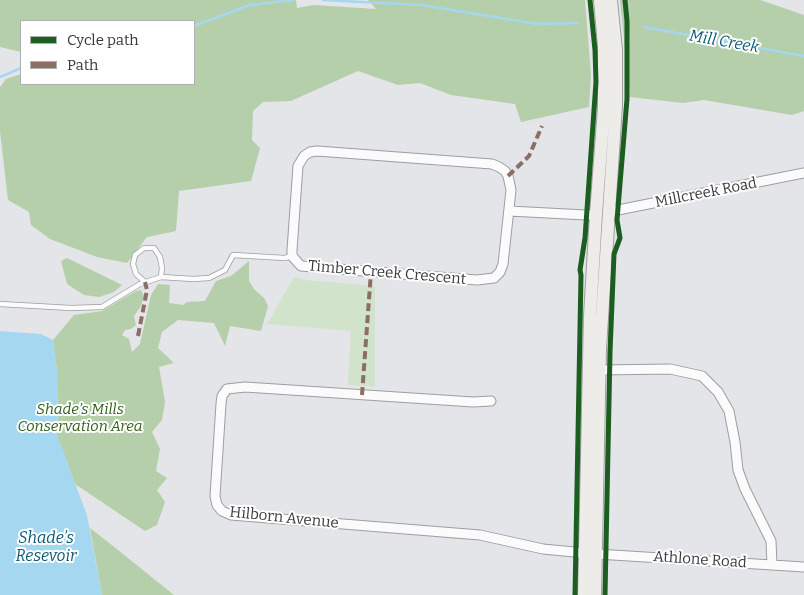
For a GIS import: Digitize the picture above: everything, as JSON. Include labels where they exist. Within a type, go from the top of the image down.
[{"type":"main road","points":[[584,595],[591,554],[600,370],[604,46],[600,0]]},
{"type":"main road","points":[[595,595],[591,554],[589,350],[602,213],[616,106],[616,50],[612,0]]},
{"type":"street","name":"Timber Creek Crescent","points":[[310,152],[492,164],[506,171],[508,176],[511,190],[503,264],[500,272],[494,278],[486,280],[307,267],[296,262],[292,256],[298,166],[304,156],[310,152]]},
{"type":"street","name":"Millcreek Road","points":[[602,213],[804,173]]},
{"type":"street","points":[[509,211],[586,216],[602,213]]},
{"type":"street","points":[[600,370],[670,369],[702,376],[718,392],[729,411],[738,470],[745,489],[771,541],[772,565]]},
{"type":"street","name":"Hilborn Avenue","points":[[491,401],[473,402],[245,387],[227,389],[222,396],[221,404],[215,496],[217,505],[222,511],[231,515],[480,535],[543,548],[591,554]]},
{"type":"street","name":"Athlone Road","points":[[591,554],[804,567]]},
{"type":"lane","points":[[145,282],[136,274],[132,264],[135,255],[144,248],[154,248],[160,257],[162,268],[160,277]]},
{"type":"lane","points":[[0,304],[71,308],[102,307],[140,284],[160,277],[209,278],[225,270],[233,255],[285,258],[292,256]]},
{"type":"green space","points":[[0,0],[296,0],[297,8],[314,5],[376,9],[368,0],[585,0],[591,75],[589,107],[521,122],[515,104],[451,95],[420,83],[398,85],[358,71],[291,101],[263,102],[253,111],[252,140],[260,148],[251,181],[179,191],[176,231],[147,237],[127,263],[97,257],[50,239],[31,225],[29,212],[8,200],[0,131],[0,87],[6,79],[20,74],[20,85],[195,85],[195,20],[20,20],[20,52],[0,47]]},
{"type":"green space","points":[[620,0],[760,0],[804,15],[804,111],[792,115],[704,100],[683,103],[630,97]]},
{"type":"green space","points":[[67,258],[122,285],[114,292],[99,297],[84,295],[67,284],[61,261]]},
{"type":"green space","name":"Shade’s Mills Conservation Area","points":[[249,261],[249,281],[254,289],[264,298],[268,306],[261,331],[230,326],[225,346],[214,323],[178,320],[162,332],[158,348],[174,363],[159,367],[165,402],[162,420],[152,432],[160,449],[156,471],[167,478],[157,490],[165,502],[157,525],[145,531],[75,484],[58,438],[57,371],[53,340],[74,315],[102,311],[141,290],[144,296],[141,306],[134,316],[136,325],[131,329],[125,330],[122,335],[129,339],[132,352],[140,344],[151,295],[158,284],[170,285],[169,303],[183,305],[187,302],[205,301],[216,281],[231,276]]},
{"type":"green space","points":[[294,277],[306,280],[375,286],[375,387],[348,385],[351,331],[267,324]]},
{"type":"green space","points":[[90,528],[113,546],[174,595],[102,595]]},
{"type":"water","name":"Shade’s Resevoir","points":[[0,331],[41,334],[53,340],[57,371],[58,438],[87,515],[102,595],[0,595]]},
{"type":"waterway","name":"Mill Creek","points":[[195,26],[250,5],[293,0]]},
{"type":"waterway","name":"Mill Creek","points":[[323,0],[421,5],[538,24],[578,23]]},
{"type":"waterway","name":"Mill Creek","points":[[644,27],[804,56]]},
{"type":"waterway","name":"Mill Creek","points":[[0,77],[20,68]]},
{"type":"marked path","points":[[508,176],[529,156],[542,126]]},
{"type":"marked path","points":[[362,395],[371,272]]},
{"type":"marked path","points":[[138,336],[147,290],[145,282]]},
{"type":"cycle path","points":[[575,595],[580,270],[585,238],[596,82],[590,0]]},
{"type":"cycle path","points":[[605,595],[614,254],[620,238],[617,220],[627,99],[627,21],[625,0]]}]
